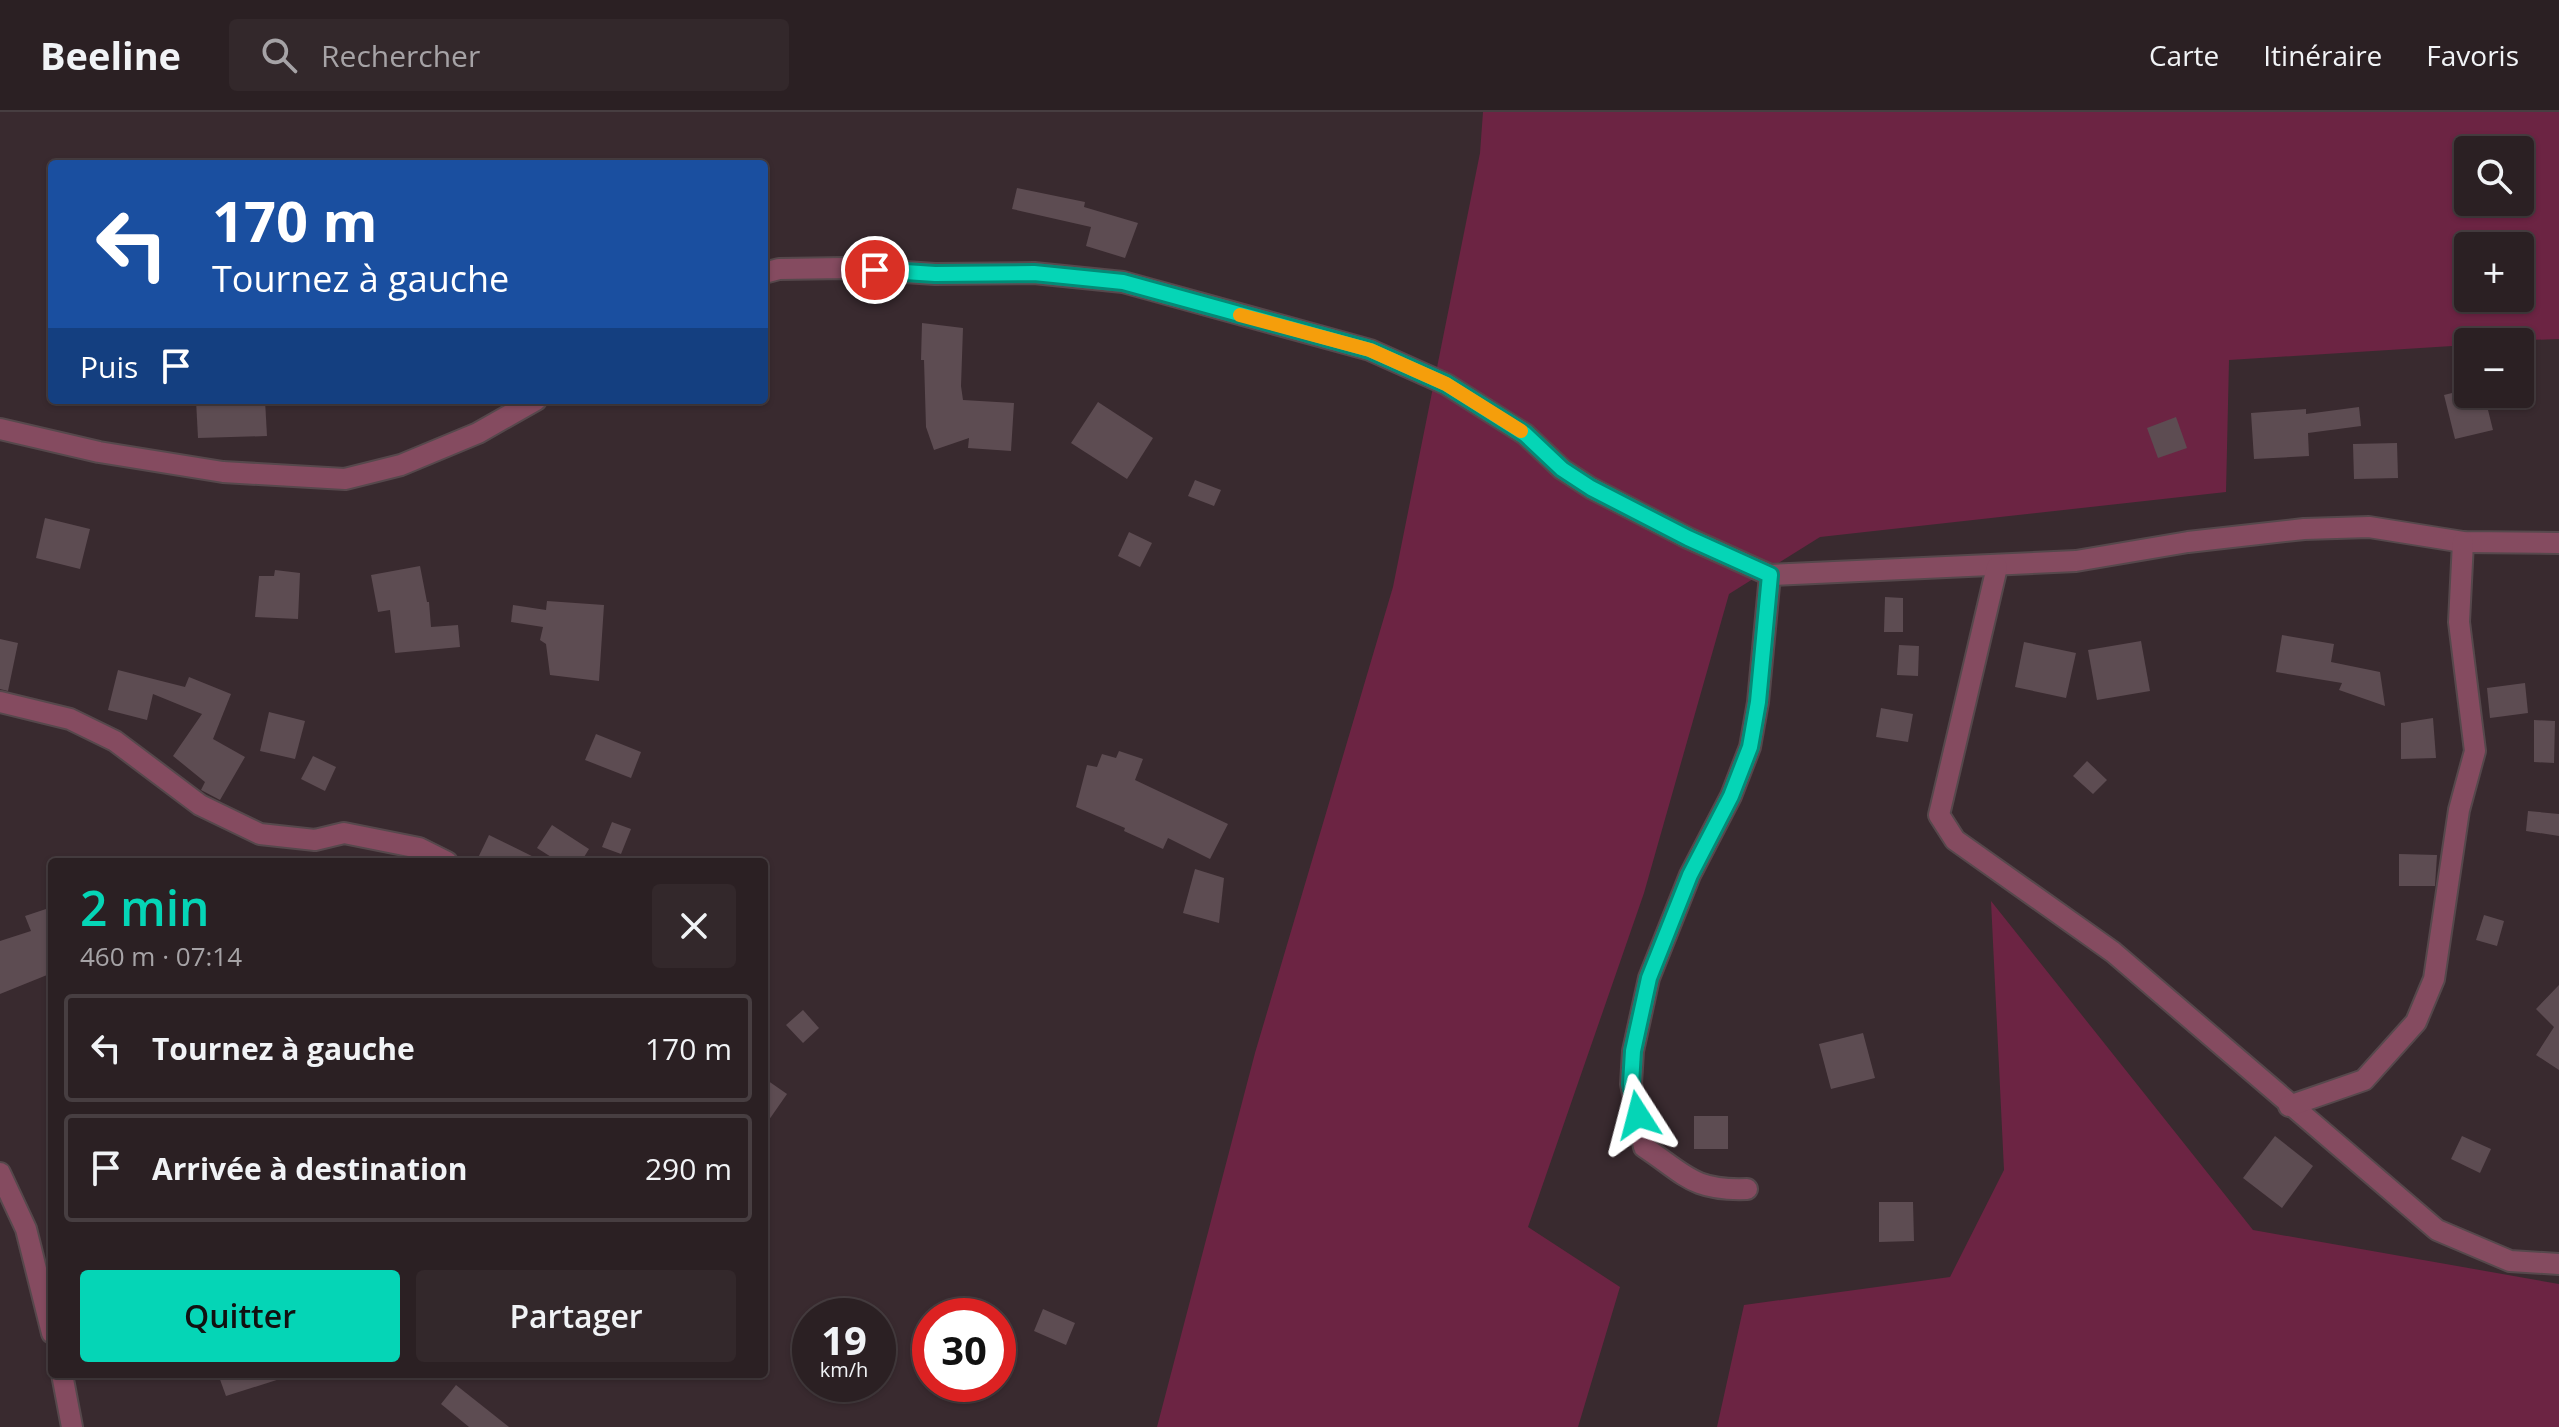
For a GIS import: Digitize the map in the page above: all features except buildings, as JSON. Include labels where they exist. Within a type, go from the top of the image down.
[{"type":"street","points":[[768,272],[845,268],[935,274],[1034,273],[1123,282],[1370,350],[1446,384],[1525,434],[1562,469],[1591,488],[1688,538],[1770,575],[2076,561],[2188,542],[2304,529],[2369,527],[2463,542],[2559,543]]},
{"type":"street","points":[[0,429],[99,452],[223,472],[345,479],[401,465],[478,433],[529,404]]},
{"type":"street","points":[[2289,1106],[2364,1080],[2416,1022],[2434,979],[2459,810],[2475,751],[2459,622],[2463,542]]},
{"type":"street","points":[[1997,567],[1939,815],[1955,840],[2113,952],[2437,1230],[2510,1261],[2559,1264]]},
{"type":"street","points":[[1747,1189],[1720,1190],[1693,1182],[1644,1147],[1631,1084],[1633,1051],[1649,978],[1690,875],[1731,796],[1750,747],[1758,702],[1770,575]]},
{"type":"street","points":[[0,702],[70,719],[115,741],[200,805],[260,834],[315,840],[344,833],[419,848],[439,858]]},
{"type":"street","points":[[0,1173],[26,1229],[48,1317]]},
{"type":"street","points":[[63,1378],[72,1427]]},
{"type":"shaded area","points":[[1483,112],[2559,112],[2559,339],[2534,340],[2534,328],[2454,328],[2454,346],[2229,360],[2226,492],[1820,537],[1729,594],[1644,893],[1528,1227],[1620,1287],[1578,1427],[1157,1427],[1255,1053],[1393,587],[1480,153]]},
{"type":"shaded area","points":[[1991,901],[2253,1230],[2559,1284],[2559,1427],[1717,1427],[1744,1305],[1950,1277],[2004,1170]]},
{"type":"slow traffic","points":[[1240,315],[1370,350],[1446,384],[1521,431]]},
{"type":"route","points":[[875,270],[935,274],[1034,273],[1123,282],[1370,350],[1446,384],[1525,434],[1562,469],[1591,488],[1688,538],[1770,575],[1758,702],[1750,747],[1731,796],[1690,875],[1649,978],[1633,1051],[1631,1084],[1638,1115]]}]
